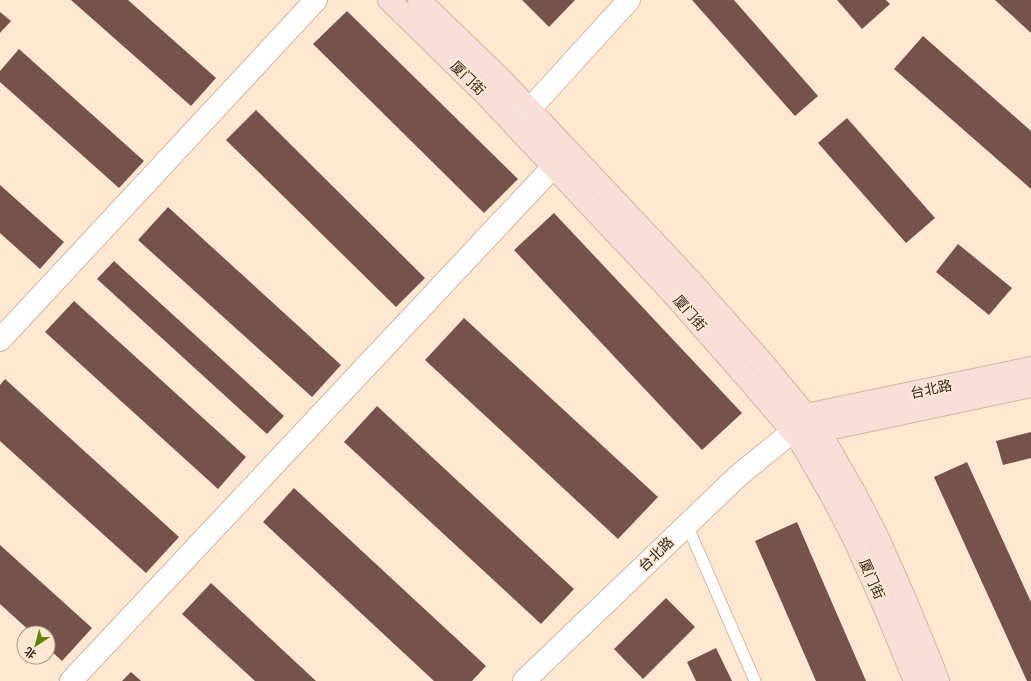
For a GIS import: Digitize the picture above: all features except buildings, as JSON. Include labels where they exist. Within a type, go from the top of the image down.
[{"type":"main road","name":"厦门街","points":[[388,0],[486,96],[673,294],[793,432],[834,500],[856,543],[915,681]]},
{"type":"main road","name":"厦门街","points":[[419,0],[502,80],[689,279],[763,362],[813,423],[853,490],[876,534],[905,599],[938,681]]},
{"type":"main road","name":"台北路","points":[[793,432],[813,423],[1031,368]]},
{"type":"main road","name":"台北路","points":[[813,423],[1031,386]]},
{"type":"street","points":[[0,340],[316,0]]},
{"type":"street","points":[[509,120],[529,110],[629,0]]},
{"type":"street","points":[[71,681],[553,167]]},
{"type":"street","name":"台北路","points":[[524,681],[739,475],[793,432]]},
{"type":"lane","points":[[687,525],[755,681]]}]
